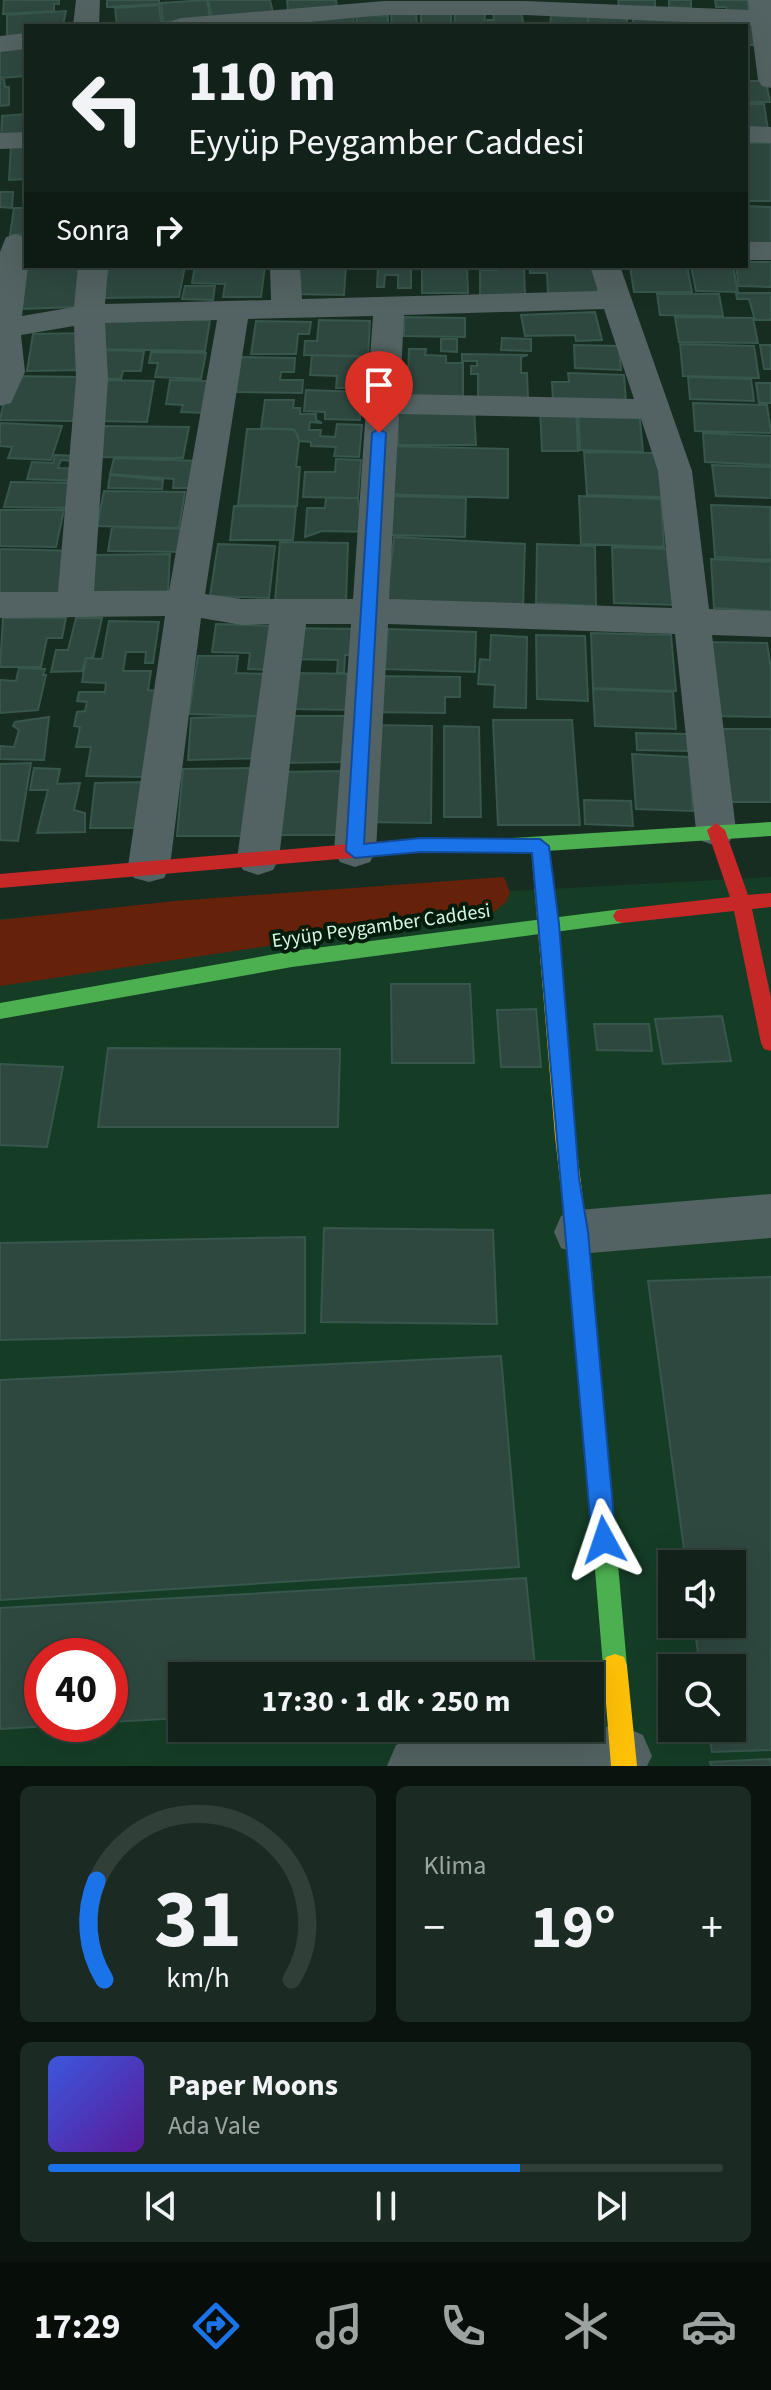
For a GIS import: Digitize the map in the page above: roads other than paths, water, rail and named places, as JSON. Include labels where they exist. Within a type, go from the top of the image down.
[{"type":"main road","points":[[0,881],[421,845],[540,846],[716,830],[771,829]]},
{"type":"main road","points":[[716,830],[741,902],[771,1043]]},
{"type":"main road","points":[[540,846],[550,924],[569,1178],[578,1232],[623,1761]]},
{"type":"main road","name":"Eyyüp Peygamber Caddesi","points":[[0,1011],[292,959],[550,924],[771,900]]},
{"type":"street","points":[[86,24],[88,0]]},
{"type":"street","points":[[198,24],[282,14],[384,8],[764,19],[771,78],[748,75]]},
{"type":"street","points":[[0,44],[24,41]]},
{"type":"street","points":[[748,134],[771,135]]},
{"type":"street","points":[[0,141],[24,140]]},
{"type":"street","points":[[0,396],[9,372],[2,329],[14,243]]},
{"type":"street","points":[[748,251],[771,251]]},
{"type":"street","points":[[75,604],[92,379],[89,314],[93,268]]},
{"type":"street","points":[[285,268],[287,309]]},
{"type":"street","points":[[606,268],[675,471],[716,830]]},
{"type":"street","points":[[2,329],[89,314],[616,300]]},
{"type":"street","points":[[355,851],[380,404],[389,305]]},
{"type":"street","points":[[149,866],[185,603],[234,309]]},
{"type":"street","points":[[380,404],[654,409]]},
{"type":"street","points":[[0,605],[185,603],[242,612],[369,611],[771,624]]},
{"type":"street","points":[[258,859],[289,611]]},
{"type":"street","points":[[578,1232],[771,1216]]},
{"type":"street","points":[[417,1766],[623,1761]]}]
